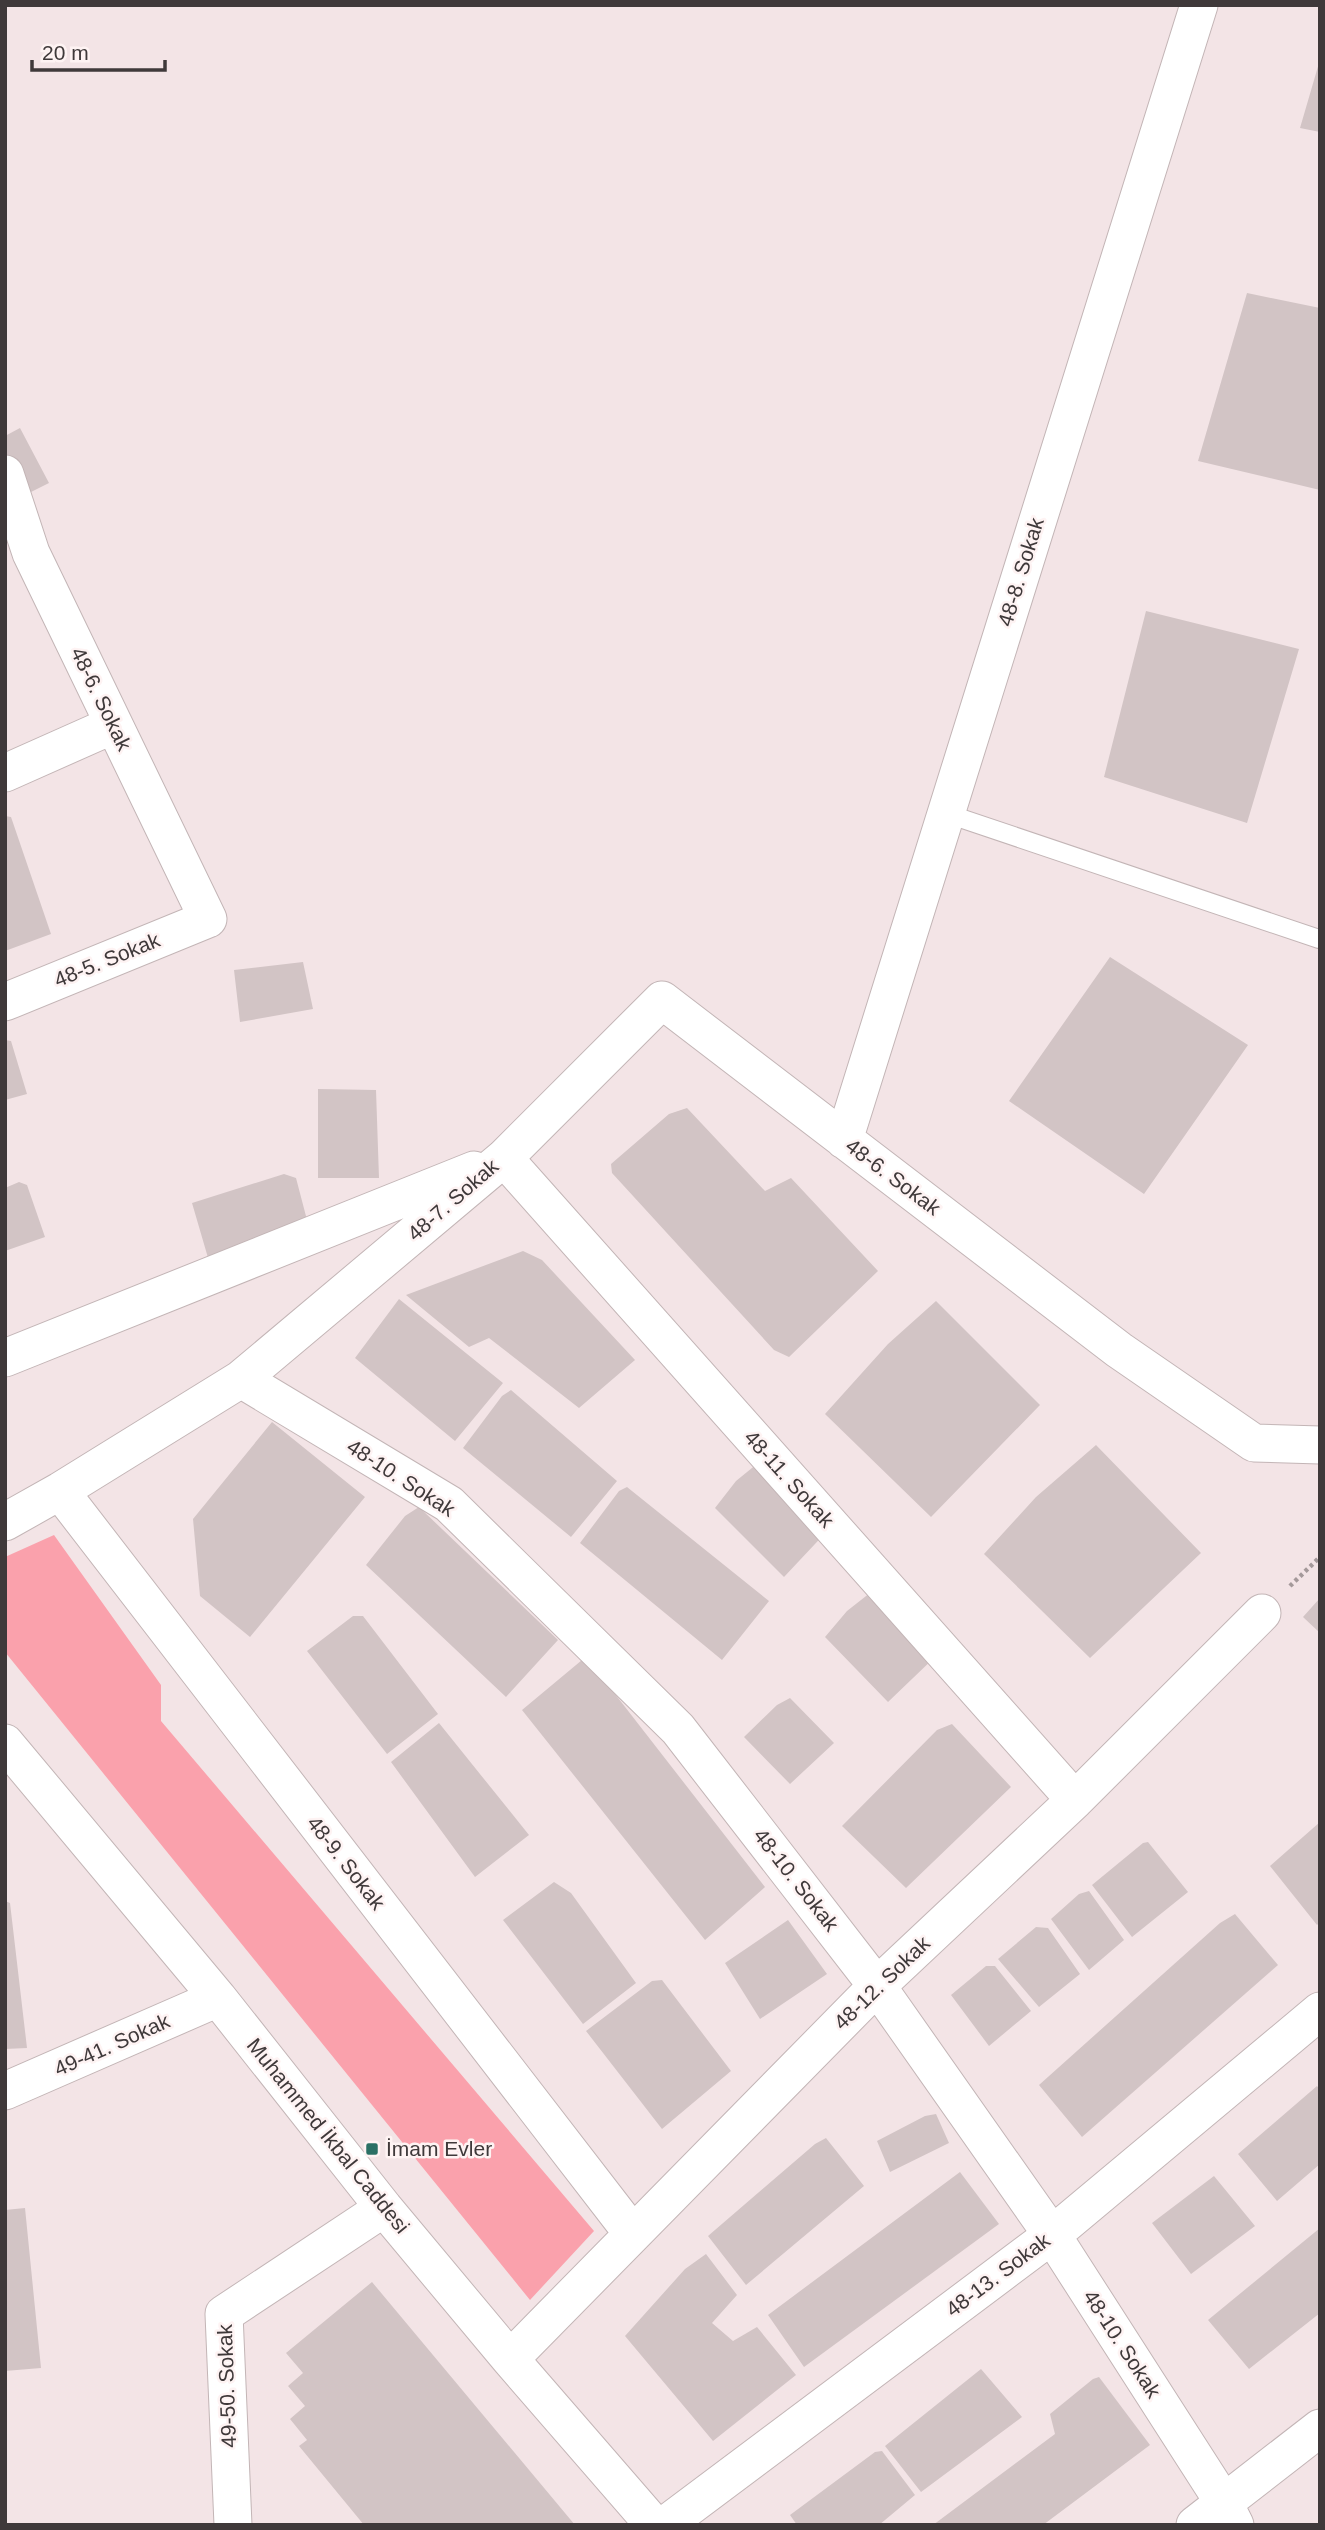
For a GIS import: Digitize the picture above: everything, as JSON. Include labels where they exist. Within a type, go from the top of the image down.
[{"type":"street","name":"48-8. Sokak","points":[[844,1140],[1199,5]]},
{"type":"street","name":"48-6. Sokak","points":[[5,474],[18,559],[113,725],[208,919]]},
{"type":"street","points":[[5,773],[113,725]]},
{"type":"street","name":"48-5. Sokak","points":[[5,1002],[208,919]]},
{"type":"street","name":"48-6. Sokak","points":[[504,1158],[662,999],[1119,1350],[1254,1443],[1320,1445]]},
{"type":"street","name":"48-7. Sokak","points":[[5,1358],[504,1158]]},
{"type":"street","name":"48-7. Sokak","points":[[5,1522],[241,1379],[504,1158]]},
{"type":"street","name":"48-11. Sokak","points":[[504,1158],[1075,1800]]},
{"type":"street","name":"48-10. Sokak","points":[[241,1379],[449,1504],[678,1729],[877,1986],[1052,2235],[1230,2514]]},
{"type":"street","name":"48-9. Sokak","points":[[60,1491],[633,2234]]},
{"type":"street","name":"48-12. Sokak","points":[[510,2359],[877,1986],[1075,1800],[1262,1613]]},
{"type":"street","name":"Muhammed İkbal Caddesi","points":[[5,1743],[218,1998],[384,2208],[654,2525]]},
{"type":"street","name":"49-41. Sokak","points":[[5,2091],[218,1998]]},
{"type":"street","name":"48-13. Sokak","points":[[666,2525],[1052,2235],[1320,2011]]},
{"type":"street","name":"49-50. Sokak","points":[[233,2525],[224,2314],[384,2208]]},
{"type":"street","points":[[1195,2525],[1230,2514],[1320,2428]]},
{"type":"lane","points":[[945,813],[1319,938]]},
{"type":"shaded area","points":[[54,1535],[161,1685],[161,1721],[594,2231],[530,2300],[5,1652],[5,1557]]},
{"type":"building","points":[[1320,63],[1320,132],[1300,128]]},
{"type":"building","points":[[1247,293],[1320,308],[1320,490],[1198,461]]},
{"type":"building","points":[[20,428],[49,483],[5,505],[5,436]]},
{"type":"building","points":[[1146,611],[1299,649],[1247,823],[1104,777]]},
{"type":"building","points":[[5,816],[11,817],[51,934],[5,951]]},
{"type":"building","points":[[1110,957],[1248,1045],[1144,1194],[1009,1101]]},
{"type":"building","points":[[303,962],[313,1009],[240,1022],[234,970]]},
{"type":"building","points":[[5,1040],[11,1041],[27,1094],[5,1100]]},
{"type":"building","points":[[318,1089],[376,1090],[379,1178],[318,1178]]},
{"type":"building","points":[[687,1108],[765,1191],[791,1178],[878,1271],[789,1357],[774,1350],[612,1173],[611,1164],[669,1114]]},
{"type":"building","points":[[284,1174],[296,1178],[312,1239],[211,1268],[192,1203]]},
{"type":"building","points":[[19,1182],[27,1185],[45,1237],[5,1251],[5,1188]]},
{"type":"building","points":[[523,1251],[542,1260],[635,1360],[579,1408],[489,1338],[469,1347],[406,1295]]},
{"type":"building","points":[[399,1299],[503,1383],[455,1441],[355,1358]]},
{"type":"building","points":[[936,1301],[1040,1405],[931,1517],[825,1414],[888,1344]]},
{"type":"building","points":[[511,1390],[617,1481],[571,1537],[463,1448],[502,1396]]},
{"type":"building","points":[[272,1422],[365,1497],[250,1637],[200,1596],[193,1519]]},
{"type":"building","points":[[1096,1445],[1201,1553],[1090,1658],[984,1554],[1036,1497]]},
{"type":"building","points":[[763,1459],[830,1528],[784,1577],[715,1508],[736,1481]]},
{"type":"building","points":[[627,1487],[769,1601],[722,1660],[580,1543],[619,1491]]},
{"type":"building","points":[[419,1507],[558,1640],[506,1697],[366,1565],[405,1516]]},
{"type":"building","points":[[875,1589],[937,1655],[888,1702],[825,1637],[847,1611]]},
{"type":"building","points":[[1320,1598],[1320,1633],[1303,1617]]},
{"type":"building","points":[[353,1616],[363,1616],[438,1714],[387,1754],[307,1651]]},
{"type":"building","points":[[582,1660],[594,1667],[765,1887],[705,1940],[522,1710]]},
{"type":"building","points":[[790,1698],[834,1743],[790,1784],[744,1737],[777,1705]]},
{"type":"building","points":[[439,1723],[529,1835],[475,1877],[391,1762]]},
{"type":"building","points":[[952,1724],[1011,1787],[906,1888],[842,1826],[937,1730]]},
{"type":"building","points":[[1320,1822],[1320,1922],[1317,1925],[1270,1866]]},
{"type":"building","points":[[1148,1842],[1188,1892],[1132,1937],[1092,1885],[1143,1843]]},
{"type":"building","points":[[554,1882],[571,1893],[636,1983],[583,2024],[503,1920]]},
{"type":"building","points":[[1089,1891],[1124,1940],[1089,1970],[1051,1919],[1079,1894]]},
{"type":"building","points":[[5,1901],[10,1903],[27,2048],[5,2049]]},
{"type":"building","points":[[1235,1914],[1278,1965],[1082,2137],[1039,2085],[1220,1923]]},
{"type":"building","points":[[788,1920],[827,1974],[760,2019],[725,1963]]},
{"type":"building","points":[[1036,1927],[1048,1928],[1080,1974],[1039,2007],[998,1959]]},
{"type":"building","points":[[986,1966],[995,1966],[1031,2011],[989,2046],[951,1995]]},
{"type":"building","points":[[662,1980],[731,2071],[662,2129],[586,2031],[652,1981]]},
{"type":"building","points":[[1317,2086],[1320,2090],[1320,2164],[1277,2201],[1238,2154]]},
{"type":"building","points":[[936,2114],[949,2143],[890,2172],[877,2141],[925,2116]]},
{"type":"building","points":[[826,2138],[864,2186],[746,2285],[708,2236],[815,2144]]},
{"type":"building","points":[[960,2172],[999,2224],[804,2367],[768,2315]]},
{"type":"building","points":[[1214,2176],[1255,2226],[1191,2274],[1152,2223]]},
{"type":"building","points":[[25,2208],[41,2368],[5,2371],[5,2210]]},
{"type":"building","points":[[1320,2228],[1320,2313],[1249,2369],[1208,2320]]},
{"type":"building","points":[[706,2254],[737,2295],[712,2323],[733,2341],[757,2327],[796,2375],[713,2441],[625,2336],[685,2269]]},
{"type":"building","points":[[372,2282],[575,2525],[364,2525],[299,2446],[307,2440],[290,2419],[305,2406],[288,2386],[303,2373],[286,2353]]},
{"type":"building","points":[[981,2369],[1022,2417],[921,2492],[885,2446]]},
{"type":"building","points":[[1099,2377],[1150,2445],[1043,2525],[933,2525],[1055,2434],[1050,2414]]},
{"type":"building","points":[[882,2451],[915,2495],[879,2525],[797,2525],[790,2515],[875,2452]]},
{"type":"place","name":"İmam Evler","points":[[372,2149]]}]
